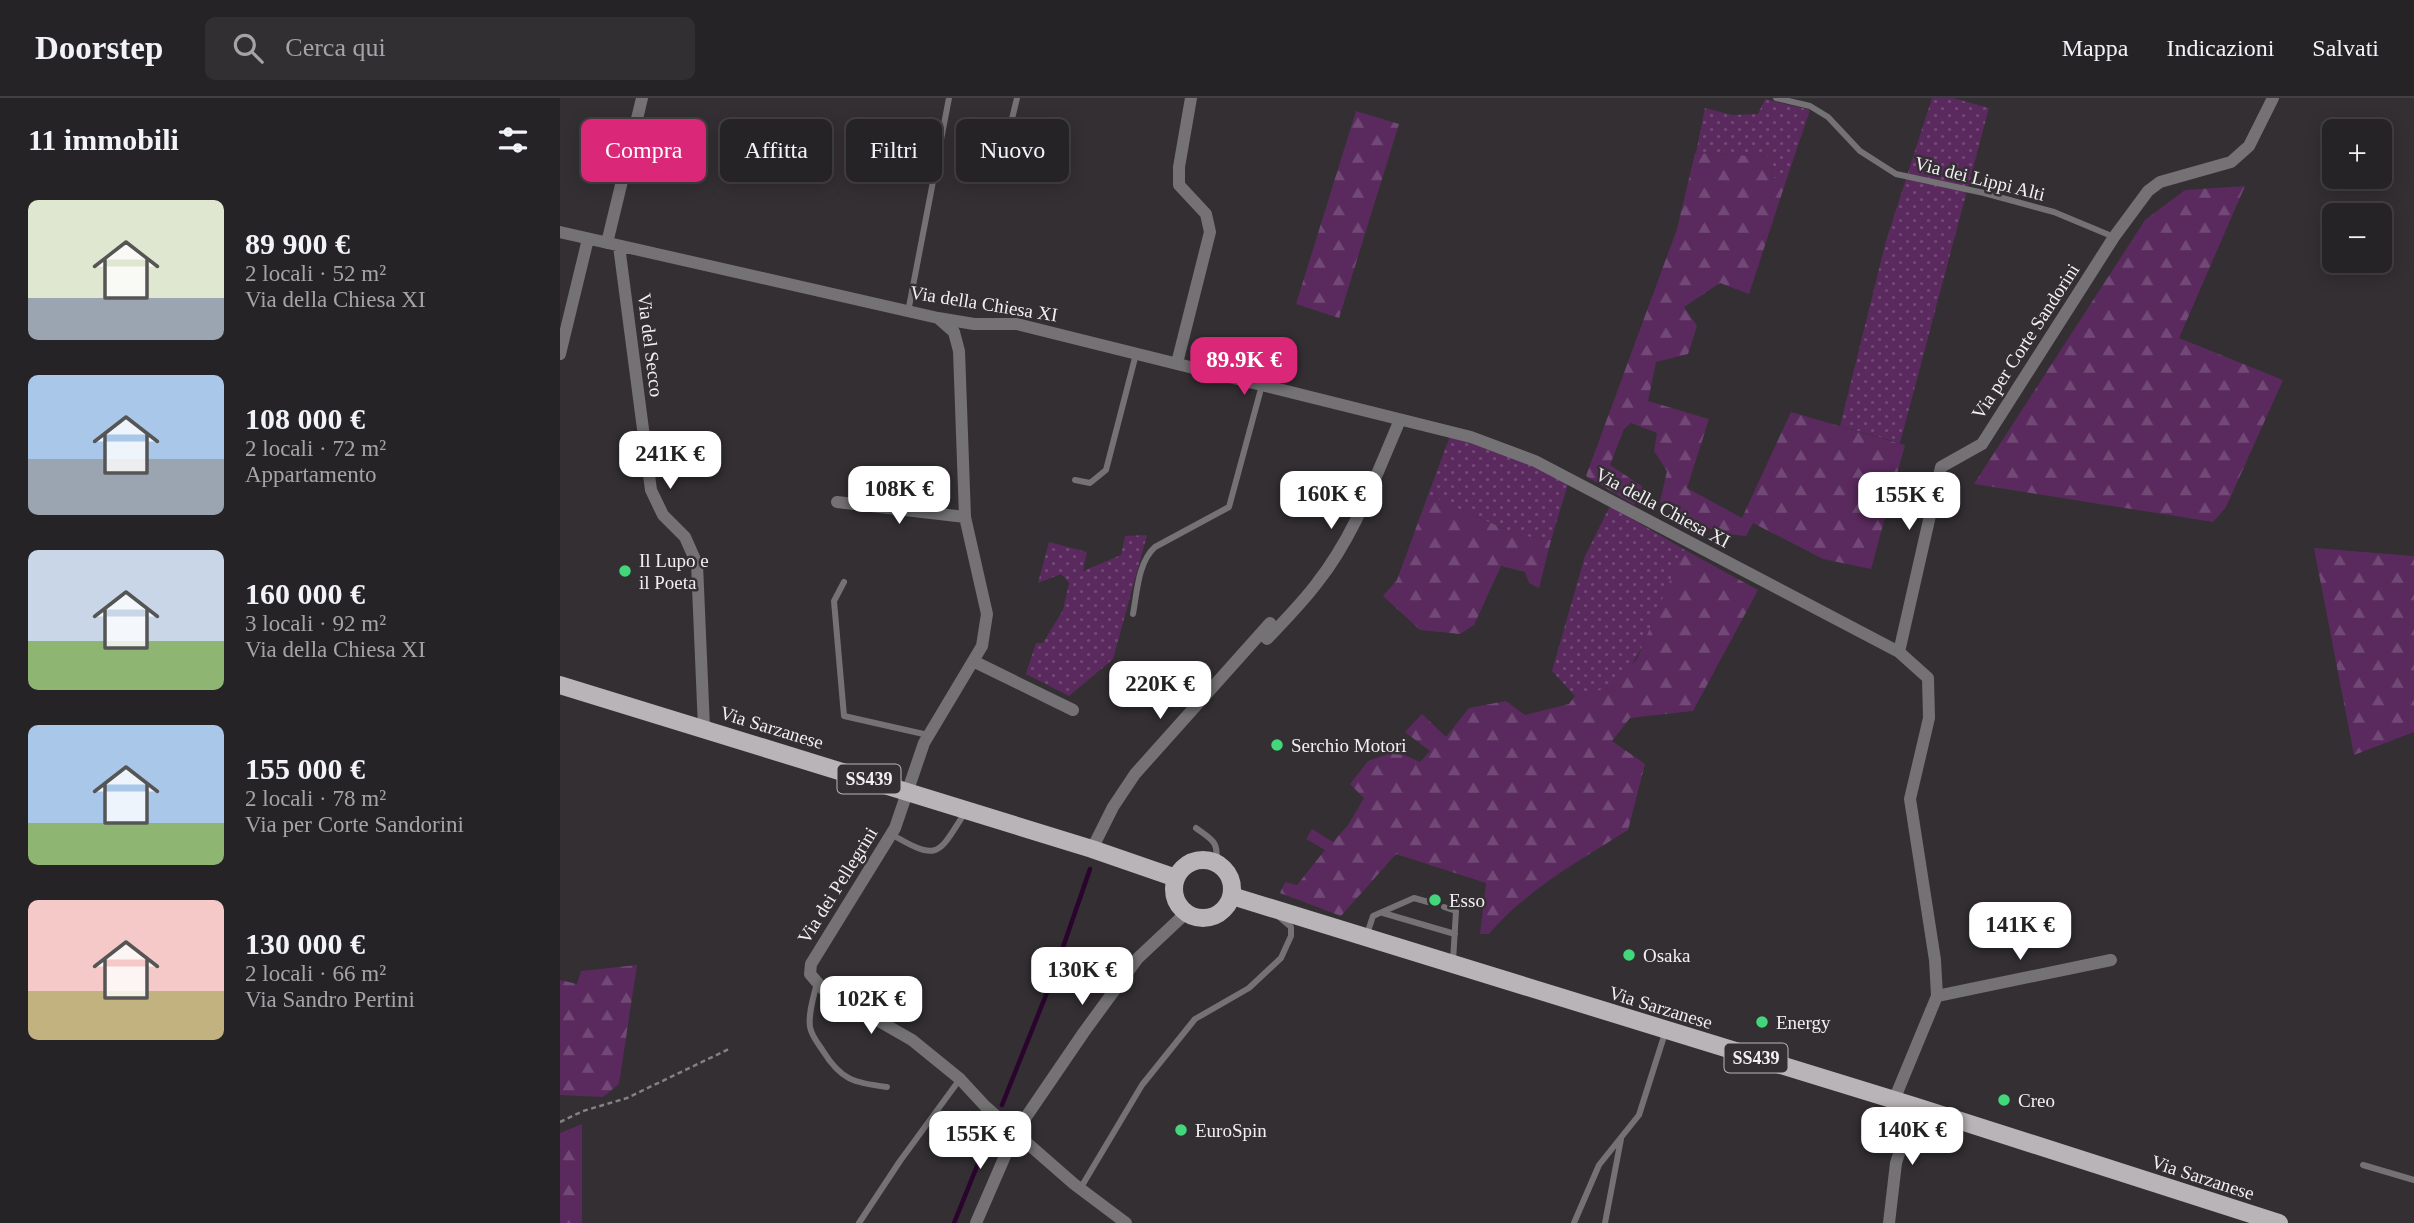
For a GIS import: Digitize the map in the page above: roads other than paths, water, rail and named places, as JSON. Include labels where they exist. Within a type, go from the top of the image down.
[{"type":"main road","name":"Via Sarzanese","points":[[560,685],[1092,849],[1176,878]]},
{"type":"main road","points":[[1197,861],[1216,863],[1230,877],[1240,899],[1213,917],[1194,917],[1186,913],[1175,897],[1176,878],[1181,870],[1197,861]]},
{"type":"main road","name":"Via Sarzanese","points":[[1240,899],[1914,1106],[2279,1223]]},
{"type":"street","points":[[613,245],[642,98]]},
{"type":"street","points":[[1177,363],[1210,232],[1206,214],[1179,185],[1179,167],[1191,98]]},
{"type":"street","name":"Via per Corte Sandorini","points":[[1899,652],[1941,467],[1982,444],[2114,237],[2148,191],[2160,182],[2231,162],[2249,146],[2273,98]]},
{"type":"street","name":"Via della Chiesa XI","points":[[560,232],[937,318],[974,324],[1017,324],[1471,437],[1535,461],[1899,652]]},
{"type":"street","points":[[560,354],[588,239]]},
{"type":"street","name":"Via del Secco","points":[[613,245],[651,490],[663,515],[685,537],[697,564],[704,728]]},
{"type":"street","name":"Via dei Pellegrini","points":[[817,983],[810,974],[811,964],[891,834],[928,735],[982,646],[987,614],[965,517],[959,351],[954,332],[937,318]]},
{"type":"street","points":[[1264,643],[1318,583],[1341,546],[1353,526],[1400,420]]},
{"type":"street","points":[[837,502],[965,517]]},
{"type":"street","points":[[1092,849],[1113,807],[1135,774],[1270,622]]},
{"type":"street","points":[[1894,1100],[1937,996],[1935,960],[1910,799],[1929,718],[1928,678],[1899,652]]},
{"type":"street","points":[[973,661],[1073,710]]},
{"type":"street","points":[[976,1223],[1015,1133],[1138,958],[1186,913]]},
{"type":"street","points":[[1937,996],[2110,960]]},
{"type":"street","points":[[817,983],[912,1040],[960,1079],[985,1106],[1080,1189],[1126,1223]]},
{"type":"street","points":[[1889,1223],[1896,1163],[1914,1106]]},
{"type":"lane","points":[[908,312],[949,98]]},
{"type":"lane","points":[[1012,119],[1017,98]]},
{"type":"lane","name":"Via dei Lippi Alti","points":[[1776,98],[1810,106],[1828,117],[1860,151],[1896,174],[1984,193],[2054,212],[2114,237]]},
{"type":"lane","points":[[1075,480],[1090,483],[1105,470],[1137,352]]},
{"type":"lane","points":[[1133,614],[1143,564],[1148,553],[1229,508],[1262,385]]},
{"type":"lane","points":[[844,582],[835,601],[844,716],[928,735]]},
{"type":"lane","points":[[891,834],[923,851],[935,852],[942,848],[967,810]]},
{"type":"lane","points":[[1195,828],[1215,842],[1218,850],[1216,863]]},
{"type":"lane","points":[[1366,936],[1373,916],[1414,898],[1428,902]]},
{"type":"lane","points":[[1080,1189],[1142,1085],[1195,1019],[1249,988],[1281,958],[1291,936],[1291,927],[1277,915],[1240,899]]},
{"type":"lane","points":[[1444,906],[1456,911],[1453,963]]},
{"type":"lane","points":[[1382,913],[1455,934]]},
{"type":"lane","points":[[817,983],[810,1026],[814,1038],[831,1065],[854,1081],[887,1087]]},
{"type":"lane","points":[[1574,1223],[1599,1165],[1639,1115],[1666,1031]]},
{"type":"lane","points":[[859,1223],[960,1079]]},
{"type":"lane","points":[[1605,1223],[1622,1137]]},
{"type":"lane","points":[[2364,1164],[2414,1180]]},
{"type":"waterway","points":[[1002,1105],[1050,985],[1090,869]]},
{"type":"waterway","points":[[954,1223],[992,1129]]},
{"type":"place","name":"Il Lupo e il Poeta","points":[[625,571]]},
{"type":"place","name":"Serchio Motori","points":[[1277,745]]},
{"type":"place","name":"Esso","points":[[1435,900]]},
{"type":"place","name":"Osaka","points":[[1629,955]]},
{"type":"place","name":"Energy","points":[[1762,1022]]},
{"type":"place","name":"Creo","points":[[2004,1100]]},
{"type":"place","name":"EuroSpin","points":[[1181,1130]]}]
